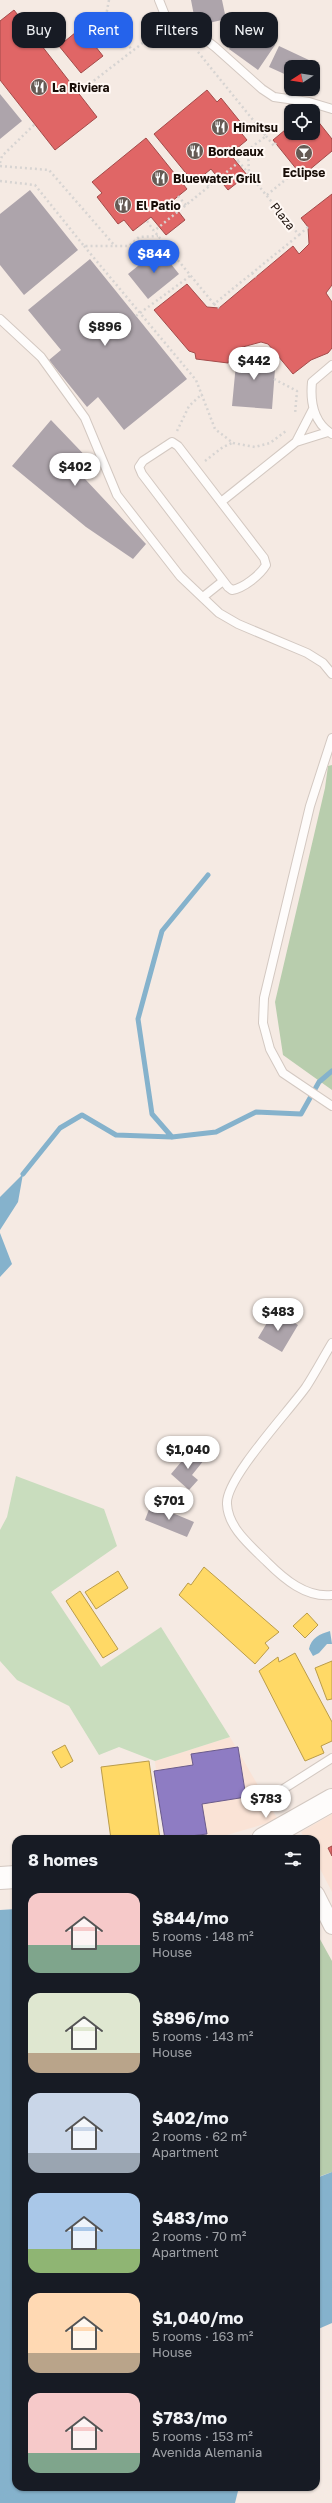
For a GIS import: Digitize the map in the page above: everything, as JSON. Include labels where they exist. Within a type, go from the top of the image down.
[{"type":"street","points":[[285,1834],[332,1800]]},
{"type":"street","points":[[0,1878],[12,1877]]},
{"type":"street","points":[[320,1902],[332,1926]]},
{"type":"lane","points":[[159,0],[166,15],[178,27],[198,34],[262,89],[274,97],[309,102],[332,109]]},
{"type":"lane","points":[[0,319],[42,357],[85,418],[116,495],[180,576],[219,613],[238,624],[307,653],[323,663],[332,674]]},
{"type":"lane","points":[[330,433],[319,422],[313,409],[311,396],[312,382],[332,364]]},
{"type":"lane","points":[[296,442],[313,409]]},
{"type":"lane","points":[[221,502],[296,442],[330,433]]},
{"type":"lane","points":[[172,442],[178,446],[196,469],[264,558],[266,565],[262,570],[237,589],[232,590],[224,581],[142,474],[140,467],[143,462],[172,442]]},
{"type":"lane","points":[[203,597],[224,581]]},
{"type":"lane","points":[[332,738],[310,806],[264,998],[263,1023],[270,1048],[283,1073],[332,1106]]},
{"type":"lane","points":[[332,1343],[305,1388],[241,1472],[227,1494],[227,1505],[234,1524],[246,1541],[286,1581],[308,1592],[324,1596],[332,1595]]},
{"type":"lane","points":[[277,1792],[332,1758]]},
{"type":"path","points":[[109,0],[106,16],[132,50]]},
{"type":"path","points":[[78,93],[144,42],[194,46],[274,146],[276,143]]},
{"type":"path","points":[[35,124],[2,156],[0,165],[49,170],[115,246]]},
{"type":"path","points":[[249,174],[248,150],[266,136]]},
{"type":"path","name":"Plaza","points":[[214,304],[298,235],[232,152]]},
{"type":"path","points":[[154,232],[239,162]]},
{"type":"path","points":[[267,195],[297,170]]},
{"type":"path","points":[[202,176],[209,186]]},
{"type":"path","points":[[0,181],[35,185],[196,380],[215,429],[233,443],[255,447],[270,443],[288,430]]},
{"type":"path","points":[[178,196],[186,205]]},
{"type":"path","points":[[147,221],[154,232],[159,236],[190,276],[218,308]]},
{"type":"path","points":[[298,235],[308,227]]},
{"type":"path","points":[[84,246],[128,246],[139,238],[159,236]]},
{"type":"path","points":[[170,262],[176,258]]},
{"type":"path","points":[[252,273],[256,277]]},
{"type":"path","points":[[136,316],[190,276]]},
{"type":"path","points":[[274,379],[297,391],[293,418]]},
{"type":"path","points":[[172,442],[189,406],[202,394]]},
{"type":"path","points":[[196,469],[223,447],[233,443]]},
{"type":"shaded area","points":[[230,1737],[278,1820],[227,1835],[164,1835],[155,1761]]},
{"type":"shaded area","points":[[332,1814],[332,1892],[320,1869],[320,1835],[303,1835],[301,1832]]},
{"type":"green space","points":[[332,765],[332,1090],[283,1055],[275,1002],[325,788],[328,766]]},
{"type":"green space","points":[[16,1476],[104,1509],[117,1546],[51,1592],[101,1667],[161,1627],[230,1737],[155,1761],[119,1747],[99,1755],[69,1706],[17,1680],[0,1661],[0,1530],[7,1517]]},
{"type":"green space","points":[[320,1939],[332,1961],[332,2172],[320,2176]]},
{"type":"water","points":[[23,1174],[18,1202],[0,1230],[0,1197]]},
{"type":"water","points":[[0,1233],[12,1264],[0,1277]]},
{"type":"water","points":[[330,1631],[332,1644],[327,1644],[319,1653],[313,1656],[309,1649],[314,1639],[319,1635]]},
{"type":"water","points":[[12,1909],[12,2491],[238,2491],[235,2503],[0,2503],[0,1910]]},
{"type":"water","points":[[332,2172],[332,2323],[320,2328],[320,2177]]},
{"type":"building: Homes","points":[[204,1567],[279,1632],[265,1643],[269,1648],[255,1664],[179,1595],[188,1583],[191,1585]]},
{"type":"building: Homes","points":[[118,1571],[128,1588],[96,1609],[85,1592]]},
{"type":"building: Homes","points":[[80,1591],[118,1649],[103,1658],[66,1601]]},
{"type":"building: Homes","points":[[307,1613],[318,1625],[305,1638],[293,1626]]},
{"type":"building: Homes","points":[[295,1653],[332,1722],[332,1741],[321,1746],[324,1753],[305,1761],[259,1671],[278,1657],[279,1662]]},
{"type":"building: Homes","points":[[332,1661],[332,1699],[327,1700],[315,1668]]},
{"type":"building: Homes","points":[[65,1745],[73,1761],[61,1768],[52,1752]]},
{"type":"building: Homes","points":[[149,1761],[159,1835],[110,1835],[101,1767]]},
{"type":"building: Shops","name":"La Riviera","points":[[14,10],[16,12],[12,12],[12,48],[43,48],[97,117],[55,150],[0,80],[0,21]]},
{"type":"building: Shops","points":[[74,34],[74,48],[97,48],[103,56],[81,73],[61,48],[66,48],[66,40]]},
{"type":"building: Shops","points":[[207,90],[217,102],[221,98],[242,124],[237,128],[247,140],[230,154],[247,175],[228,190],[211,169],[194,183],[154,134]]},
{"type":"building: Shops","points":[[320,124],[332,139],[332,151],[302,176],[273,140],[284,131],[284,140],[320,140]]},
{"type":"building: Shops","points":[[146,138],[187,189],[171,202],[185,220],[166,235],[151,217],[133,231],[124,220],[118,224],[97,197],[102,193],[92,182]]},
{"type":"building: Shops","points":[[332,194],[332,285],[326,293],[332,302],[332,348],[328,353],[311,360],[293,374],[268,344],[261,342],[239,348],[230,354],[228,363],[196,359],[195,353],[189,351],[154,310],[187,284],[207,307],[219,308],[293,246],[299,254],[309,244],[308,227],[301,218]]},
{"type":"building: Shops","points":[[332,1846],[332,1856],[328,1848]]},
{"type":"building: Offices","points":[[238,1747],[246,1797],[202,1804],[207,1834],[164,1835],[154,1771],[193,1765],[191,1754]]},
{"type":"building: Other","points":[[191,0],[222,0],[225,12],[220,12],[220,20],[212,22],[212,12],[193,12]]},
{"type":"building: Other","points":[[279,46],[309,60],[284,60],[284,74],[269,67]]},
{"type":"building: Other","points":[[230,48],[273,48],[258,70],[229,49]]},
{"type":"building: Other","points":[[0,94],[22,121],[0,139]]},
{"type":"building: Other","points":[[30,190],[78,250],[24,295],[0,265],[0,214]]},
{"type":"building: Other","points":[[159,249],[179,274],[148,299],[128,274]]},
{"type":"building: Other","points":[[90,259],[187,379],[124,430],[98,397],[87,407],[49,360],[61,350],[28,310]]},
{"type":"building: Other","points":[[237,353],[276,356],[272,409],[232,406]]},
{"type":"building: Other","points":[[51,420],[95,466],[85,479],[146,544],[133,559],[86,527],[12,466]]},
{"type":"building: Other","points":[[274,1311],[298,1325],[282,1352],[258,1338]]},
{"type":"building: Other","points":[[192,1449],[204,1460],[192,1475],[198,1480],[189,1490],[171,1474]]},
{"type":"building: Other","points":[[151,1504],[194,1522],[187,1537],[145,1520]]},
{"type":"waterway","points":[[172,1137],[152,1114],[138,1019],[162,931],[208,875]]},
{"type":"waterway","points":[[23,1174],[60,1128],[82,1115],[116,1135],[172,1137],[216,1132],[256,1112],[301,1114],[319,1082],[332,1071]]},
{"type":"place","name":"La Riviera","points":[[39,87]]},
{"type":"place","name":"Himitsu","points":[[220,127]]},
{"type":"place","name":"Bordeaux","points":[[195,151]]},
{"type":"place","name":"Eclipse","points":[[304,153]]},
{"type":"place","name":"Bluewater Grill","points":[[160,178]]},
{"type":"place","name":"El Patio","points":[[123,205]]}]
